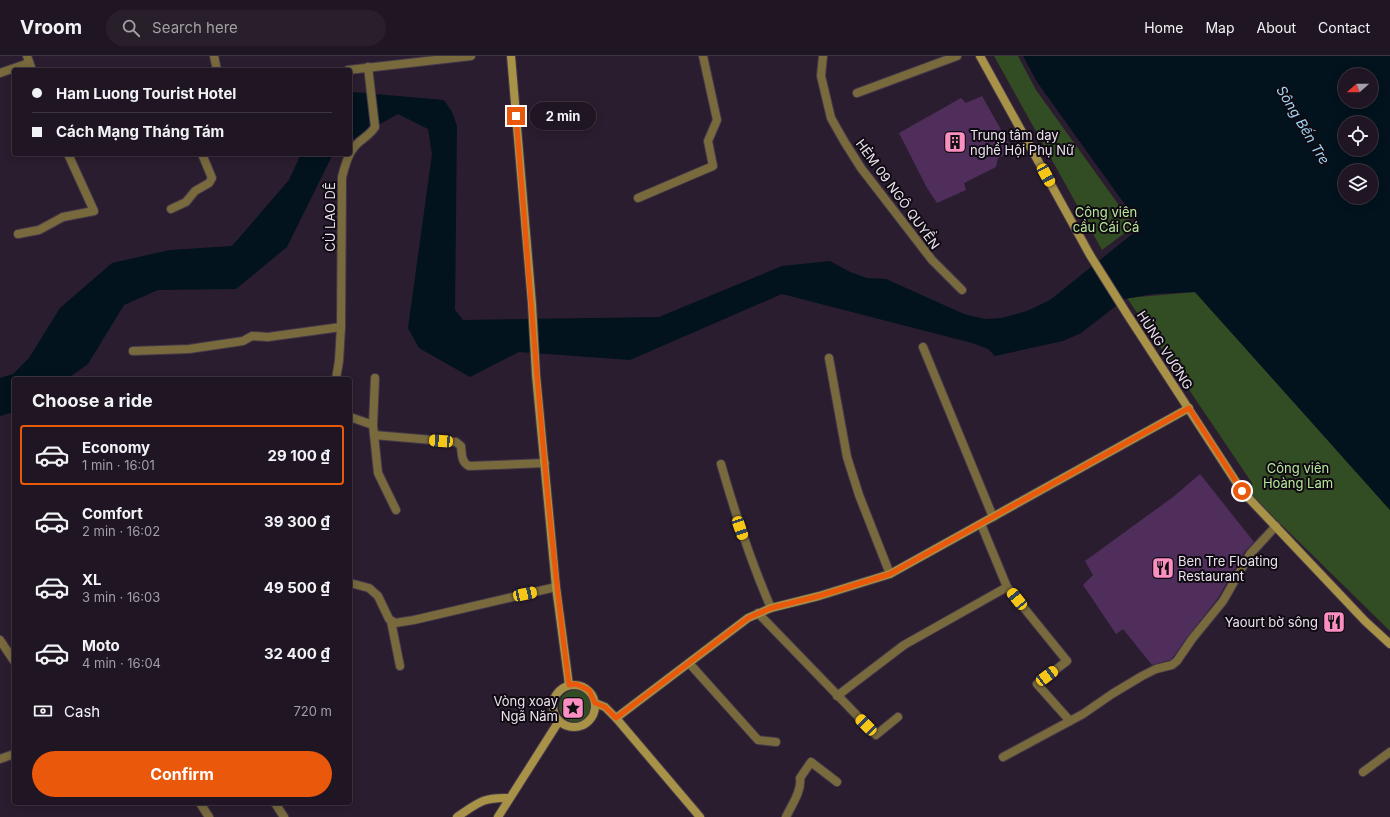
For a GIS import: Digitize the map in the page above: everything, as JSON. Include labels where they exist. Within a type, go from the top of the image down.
[{"type":"street","points":[[214,56],[217,68]]},
{"type":"street","points":[[352,69],[471,56]]},
{"type":"street","points":[[511,56],[532,304],[536,375],[556,587],[569,685]]},
{"type":"street","points":[[638,198],[713,166],[708,141],[717,120],[703,56]]},
{"type":"street","name":"HẺM 09 NGÔ QUYỀN","points":[[823,56],[822,76],[831,118],[860,168],[932,260],[962,290]]},
{"type":"street","points":[[857,93],[957,56]]},
{"type":"street","name":"HÙNG VƯƠNG","points":[[980,56],[1090,255],[1242,491],[1365,621],[1390,644]]},
{"type":"street","points":[[14,68],[29,63]]},
{"type":"street","name":"CÙ LAO DÊ","points":[[352,152],[355,146],[371,133],[375,127],[368,67]]},
{"type":"street","points":[[0,73],[12,69]]},
{"type":"street","points":[[18,234],[39,230],[63,217],[94,211],[69,156]]},
{"type":"street","points":[[171,209],[186,202],[195,191],[209,183],[212,178],[203,156]]},
{"type":"street","name":"CÙ LAO DÊ","points":[[336,377],[341,327],[342,177],[350,156]]},
{"type":"street","points":[[133,350],[189,349],[243,341],[252,336],[268,337],[341,327]]},
{"type":"street","points":[[923,346],[993,517]]},
{"type":"street","points":[[829,358],[847,457],[859,495],[890,574]]},
{"type":"street","points":[[374,378],[373,425],[378,473],[396,510]]},
{"type":"street","points":[[616,718],[748,618],[771,608],[819,596],[890,574],[1189,408]]},
{"type":"street","points":[[352,418],[373,425]]},
{"type":"street","points":[[374,436],[456,442],[461,446],[462,460],[464,464],[469,466],[545,463]]},
{"type":"street","points":[[721,464],[735,516],[753,566],[771,608]]},
{"type":"street","points":[[981,524],[1007,587],[1067,661],[1037,684],[1070,721]]},
{"type":"street","points":[[1003,757],[1083,714],[1142,676],[1156,669],[1172,665],[1177,661],[1192,639],[1223,602],[1250,554],[1276,526]]},
{"type":"street","points":[[352,584],[369,588],[378,596],[383,609],[392,621],[400,666]]},
{"type":"street","points":[[392,621],[395,623],[414,620],[556,587]]},
{"type":"street","points":[[837,696],[904,646],[1007,587]]},
{"type":"street","points":[[758,614],[876,735],[898,717]]},
{"type":"street","points":[[0,640],[4,654]]},
{"type":"street","points":[[689,663],[758,740],[776,742]]},
{"type":"street","points":[[576,684],[589,690],[595,703],[593,716],[584,726],[571,727],[559,721],[554,715],[553,700],[562,688],[569,685],[576,684]]},
{"type":"street","points":[[595,703],[605,707],[616,718],[700,817]]},
{"type":"street","points":[[498,817],[508,798],[559,721]]},
{"type":"street","points":[[1363,772],[1390,752]]},
{"type":"street","points":[[0,759],[12,755]]},
{"type":"street","points":[[786,817],[798,793],[801,784],[800,778],[811,762],[837,782]]},
{"type":"street","points":[[457,817],[483,800],[494,797],[508,798]]},
{"type":"street","points":[[201,805],[209,817]]},
{"type":"street","points":[[276,805],[284,817]]},
{"type":"green space","name":"Công viên cầu Cái Cá","points":[[994,56],[1018,56],[1036,90],[1134,226],[1102,250]]},
{"type":"green space","name":"Công viên Hoàng Lam","points":[[1195,292],[1390,510],[1390,631],[1252,496],[1252,483],[1127,298]]},
{"type":"green space","points":[[575,690],[586,695],[591,706],[586,717],[575,722],[564,717],[559,706],[564,695]]},
{"type":"water","name":"Sông Bến Tre","points":[[1023,56],[1390,56],[1390,510],[1195,292],[1153,294],[1125,299],[1081,333],[1063,341],[995,356],[988,349],[972,343],[782,294],[630,360],[519,352],[470,377],[419,348],[408,328],[432,154],[428,129],[398,114],[352,140],[352,93],[444,100],[452,112],[457,126],[455,310],[463,320],[659,317],[782,266],[830,261],[850,272],[867,278],[886,279],[964,314],[985,319],[1001,318],[1027,311],[1050,300],[1141,227],[1037,82]]},
{"type":"water","points":[[300,156],[332,156],[287,247],[236,289],[158,290],[124,305],[88,364],[70,377],[12,377],[12,413],[0,416],[0,378],[13,374],[29,358],[60,308],[112,263],[170,250],[232,246],[289,180]]},
{"type":"building","name":"Trung tâm dạy nghề Hội Phụ Nữ","points":[[982,96],[1013,151],[998,158],[996,167],[964,183],[966,190],[937,203],[927,188],[899,133],[961,98],[966,103]]},
{"type":"building","name":"Ben Tre Floating Restaurant","points":[[1200,474],[1254,542],[1245,551],[1218,598],[1173,657],[1170,660],[1152,665],[1123,629],[1116,634],[1083,585],[1093,575],[1085,561],[1173,497]]},
{"type":"place","name":"Trung tâm dạy nghề Hội Phụ Nữ","points":[[955,142]]},
{"type":"place","name":"Ben Tre Floating Restaurant","points":[[1163,568]]},
{"type":"place","name":"Yaourt bờ sông","points":[[1334,622]]},
{"type":"place","name":"Vòng xoay Ngã Năm","points":[[573,708]]},
{"type":"route","points":[[516,116],[532,304],[536,375],[556,587],[569,685],[576,684],[589,690],[595,703],[605,707],[616,718],[748,618],[771,608],[819,596],[890,574],[1189,408],[1242,491]]}]
